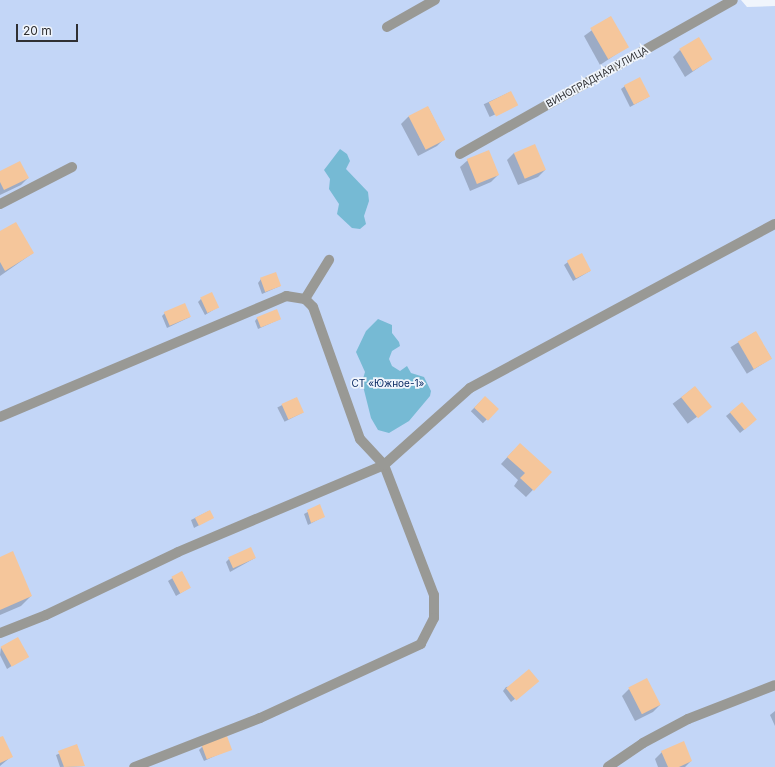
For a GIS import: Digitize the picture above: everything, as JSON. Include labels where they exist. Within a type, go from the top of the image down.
[{"type":"street","points":[[387,27],[435,0]]},
{"type":"street","name":"ВИНОГРАДНАЯ УЛИЦА","points":[[460,154],[733,0]]},
{"type":"street","points":[[0,204],[72,167]]},
{"type":"street","points":[[0,634],[46,615],[178,552],[384,465],[470,388],[775,224]]},
{"type":"street","points":[[305,299],[329,260]]},
{"type":"street","points":[[0,417],[286,296],[305,299],[313,307],[360,439],[384,465],[434,594],[434,618],[421,644],[260,718],[134,767]]},
{"type":"street","points":[[615,765],[643,743],[688,719],[775,685]]},
{"type":"green space","name":"СТ «Южное-1»","points":[[0,0],[741,0],[747,7],[775,6],[775,767],[0,767]]},
{"type":"shaded area","points":[[340,149],[347,154],[350,161],[346,169],[368,192],[369,201],[364,216],[366,224],[360,229],[352,228],[337,214],[339,204],[329,189],[330,179],[324,170]]},
{"type":"shaded area","points":[[378,319],[392,325],[392,333],[399,342],[400,346],[392,351],[389,359],[392,366],[400,371],[407,366],[411,373],[424,377],[431,391],[430,396],[409,421],[389,433],[378,430],[371,418],[362,382],[365,372],[356,352],[366,331]]},
{"type":"building","points":[[611,16],[629,47],[608,59],[590,28]]},
{"type":"building","points":[[699,37],[712,59],[693,71],[679,49]]},
{"type":"building","points":[[640,77],[650,97],[634,105],[624,85]]},
{"type":"building","points":[[511,91],[518,105],[496,117],[489,102]]},
{"type":"building","points":[[428,106],[445,140],[426,150],[408,116]]},
{"type":"building","points":[[535,144],[546,170],[525,179],[514,153]]},
{"type":"building","points":[[489,150],[499,175],[477,184],[467,159]]},
{"type":"building","points":[[20,161],[29,178],[4,190],[0,182],[0,171]]},
{"type":"building","points":[[16,222],[34,253],[5,271],[0,262],[0,231]]},
{"type":"building","points":[[582,253],[591,271],[576,279],[567,261]]},
{"type":"building","points":[[276,272],[281,286],[265,292],[260,278]]},
{"type":"building","points":[[212,292],[219,307],[207,313],[200,297]]},
{"type":"building","points":[[185,303],[191,317],[170,326],[164,312]]},
{"type":"building","points":[[277,309],[281,319],[261,327],[257,317]]},
{"type":"building","points":[[756,331],[772,359],[754,369],[738,342]]},
{"type":"building","points":[[695,386],[712,407],[698,418],[681,397]]},
{"type":"building","points":[[485,396],[499,409],[488,421],[474,408]]},
{"type":"building","points":[[297,397],[304,413],[288,419],[281,404]]},
{"type":"building","points":[[742,402],[757,420],[745,430],[730,412]]},
{"type":"building","points":[[520,443],[552,472],[534,491],[520,478],[525,473],[507,457]]},
{"type":"building","points":[[320,504],[325,517],[311,523],[307,510]]},
{"type":"building","points":[[210,510],[214,518],[199,526],[195,518]]},
{"type":"building","points":[[251,547],[256,558],[233,568],[228,557]]},
{"type":"building","points":[[13,551],[32,596],[0,610],[0,557]]},
{"type":"building","points":[[182,571],[191,588],[180,593],[171,577]]},
{"type":"building","points":[[18,637],[29,657],[12,667],[1,647]]},
{"type":"building","points":[[529,669],[539,681],[516,701],[506,688]]},
{"type":"building","points":[[647,678],[661,705],[642,714],[628,688]]},
{"type":"building","points":[[3,736],[13,757],[0,763],[0,737]]},
{"type":"building","points":[[227,736],[232,750],[207,759],[202,745]]},
{"type":"building","points":[[684,741],[692,761],[679,767],[668,767],[661,751]]},
{"type":"building","points":[[77,744],[85,766],[64,767],[58,751]]}]
